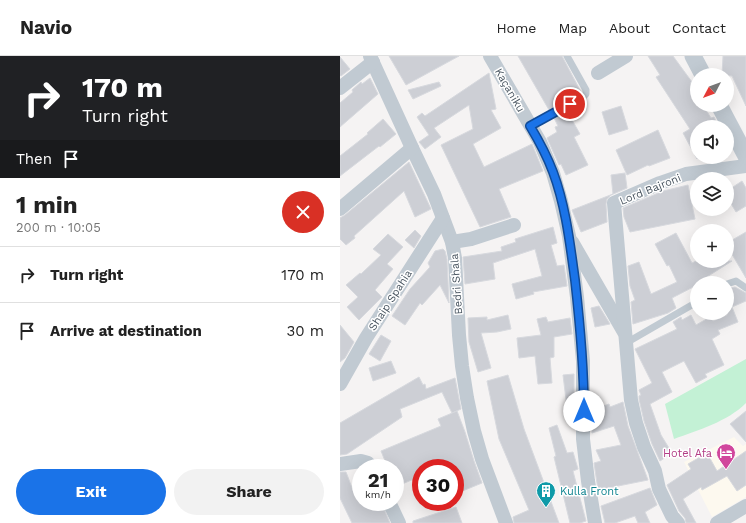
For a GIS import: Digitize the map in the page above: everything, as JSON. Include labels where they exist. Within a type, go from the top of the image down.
[{"type":"street","name":"Kaçaniku","points":[[490,56],[540,142],[553,173],[569,236],[577,296],[583,361],[583,439],[595,523]]},
{"type":"street","points":[[598,73],[626,56]]},
{"type":"street","points":[[693,56],[699,68]]},
{"type":"street","points":[[340,88],[372,59]]},
{"type":"street","name":"Bedri Shala","points":[[372,59],[434,194],[452,242],[456,258],[459,335],[467,398],[482,459],[506,523]]},
{"type":"street","points":[[723,112],[746,156]]},
{"type":"street","points":[[340,209],[412,148]]},
{"type":"street","name":"Lord Bajroni","points":[[678,523],[672,516],[659,489],[655,471],[636,423],[631,400],[614,204],[660,183],[686,174],[746,166]]},
{"type":"street","name":"Shaip Spahia","points":[[341,381],[366,338],[443,218]]},
{"type":"street","points":[[452,242],[471,239],[514,225]]},
{"type":"street","name":"Lord Bajroni","points":[[569,236],[626,339]]},
{"type":"street","points":[[340,464],[352,462]]},
{"type":"street","points":[[717,523],[746,506]]},
{"type":"street","points":[[393,511],[399,523]]},
{"type":"lane","points":[[530,126],[586,94],[586,90],[567,56]]},
{"type":"lane","points":[[734,282],[736,281],[746,288]]},
{"type":"lane","points":[[626,339],[690,306]]},
{"type":"shaded area","points":[[734,437],[743,446],[746,444],[746,497],[712,517],[684,462]]},
{"type":"green space","points":[[746,359],[746,403],[738,410],[721,420],[702,429],[674,439],[665,404]]},
{"type":"building","points":[[389,56],[459,56],[406,85]]},
{"type":"building","points":[[518,56],[562,56],[581,92],[549,110]]},
{"type":"building","points":[[648,56],[673,56],[690,79],[690,112],[707,112],[711,118],[714,117],[716,120],[690,120],[690,129],[656,77],[660,75]]},
{"type":"building","points":[[723,56],[746,56],[746,106],[734,80],[734,68],[722,68]]},
{"type":"building","points":[[340,57],[350,69],[341,76],[340,75]]},
{"type":"building","points":[[489,73],[496,109],[491,110],[501,128],[473,144],[484,167],[532,144],[543,171],[499,189],[511,217],[480,227],[441,145],[473,129],[469,105],[434,128],[441,137],[425,149],[419,142],[429,135],[417,117],[422,113],[425,116]]},
{"type":"building","points":[[370,78],[378,94],[340,127],[340,103],[353,92],[352,90],[361,82],[362,84]]},
{"type":"building","points":[[439,82],[441,86],[413,99],[408,90]]},
{"type":"building","points":[[621,106],[628,129],[609,135],[602,112]]},
{"type":"building","points":[[567,111],[580,134],[574,137],[588,165],[566,175],[561,164],[559,165],[547,138],[557,132],[555,127],[558,126],[554,118]]},
{"type":"building","points":[[383,119],[396,134],[340,176],[340,156],[368,134],[367,133]]},
{"type":"building","points":[[690,129],[690,146],[683,133]]},
{"type":"building","points":[[658,130],[670,158],[649,166],[648,165],[627,175],[616,150]]},
{"type":"building","points":[[409,162],[431,209],[415,217],[404,191],[346,245],[340,239],[340,218]]},
{"type":"building","points":[[625,173],[627,188],[611,195],[607,199],[607,222],[581,232],[572,210],[613,194],[611,175]]},
{"type":"building","points":[[742,181],[746,188],[746,206],[736,212],[734,209],[734,186]]},
{"type":"building","points":[[688,185],[690,195],[690,216],[694,216],[695,219],[630,232],[624,217],[623,208],[663,191]]},
{"type":"building","points":[[553,227],[557,243],[551,245],[557,266],[564,265],[567,286],[533,292],[534,294],[516,299],[512,284],[542,276],[535,249],[493,263],[495,279],[465,284],[463,257],[502,251],[501,247],[516,242],[515,239]]},
{"type":"building","points":[[415,230],[421,236],[414,248],[405,240]]},
{"type":"building","points":[[746,232],[746,278],[734,258],[734,239]]},
{"type":"building","points":[[676,233],[690,259],[690,268],[721,268],[708,276],[690,276],[690,289],[672,298],[676,308],[668,313],[633,324],[631,302],[635,300],[630,286],[628,266],[639,262],[651,294],[677,282],[669,265],[667,266],[655,244]]},
{"type":"building","points":[[388,234],[403,247],[387,264],[393,269],[375,290],[382,297],[359,320],[347,307],[358,297],[346,285],[360,273],[361,274],[381,255],[373,249]]},
{"type":"building","points":[[443,249],[447,259],[449,303],[440,285],[422,305],[420,303],[405,325],[392,316],[410,289],[430,267],[428,263],[435,251]]},
{"type":"building","points":[[734,287],[746,293],[746,301],[734,306]]},
{"type":"building","points":[[599,306],[610,324],[595,327],[591,308]]},
{"type":"building","points":[[734,312],[738,322],[718,330],[720,334],[712,339],[724,365],[705,374],[707,377],[696,383],[684,361],[662,372],[672,392],[650,404],[661,435],[672,453],[660,461],[644,421],[639,399],[639,396],[641,395],[639,390],[652,383],[635,349],[677,329],[673,322],[681,317],[682,320],[690,316],[690,320],[694,320],[696,325],[705,320],[734,320]]},
{"type":"building","points":[[508,315],[511,329],[481,333],[491,368],[478,372],[469,342],[468,318],[487,317],[487,320]]},
{"type":"building","points":[[546,317],[548,322],[570,318],[572,334],[554,337],[554,357],[550,358],[552,383],[538,384],[535,356],[519,358],[517,338],[541,335],[537,319]]},
{"type":"building","points":[[340,325],[354,342],[345,358],[340,362]]},
{"type":"building","points":[[381,335],[391,341],[380,361],[369,354]]},
{"type":"building","points":[[391,361],[396,373],[373,381],[369,368]]},
{"type":"building","points":[[574,374],[574,415],[568,416],[563,375]]},
{"type":"building","points":[[508,375],[524,429],[559,523],[514,523],[513,517],[529,510],[499,439],[487,381]]},
{"type":"building","points":[[419,377],[423,385],[425,384],[426,389],[455,378],[461,409],[452,413],[442,392],[400,409],[402,417],[347,454],[340,455],[340,423]]},
{"type":"building","points":[[623,402],[628,426],[648,480],[598,490],[594,463],[601,461],[596,450],[621,445],[614,426],[592,433],[592,410],[609,404],[610,407]]},
{"type":"building","points":[[457,411],[482,483],[464,490],[464,459],[412,459],[412,480],[404,483],[404,459],[384,459],[381,451],[441,426],[438,419]]},
{"type":"building","points":[[746,411],[746,442],[730,424]]},
{"type":"building","points":[[557,425],[567,453],[573,452],[578,469],[573,471],[586,521],[580,523],[570,523],[554,457],[556,456],[549,428]]},
{"type":"building","points":[[746,451],[746,485],[737,491],[727,476],[702,490],[701,487],[683,499],[696,523],[686,523],[685,518],[679,511],[667,485],[691,469],[688,464],[707,453],[717,471]]},
{"type":"building","points":[[340,472],[346,472],[352,488],[352,511],[385,511],[390,523],[352,523],[340,498]]},
{"type":"building","points":[[650,488],[657,505],[645,512],[650,523],[638,523],[635,516],[615,523],[605,523],[601,506]]},
{"type":"building","points":[[444,511],[458,511],[462,523],[413,523],[413,521]]},
{"type":"place","name":"Hotel Afa","points":[[726,470]]},
{"type":"place","name":"Kulla Front","points":[[546,508]]},
{"type":"route","points":[[570,104],[530,126],[540,142],[553,173],[569,236],[577,296],[583,361],[584,411]]}]
